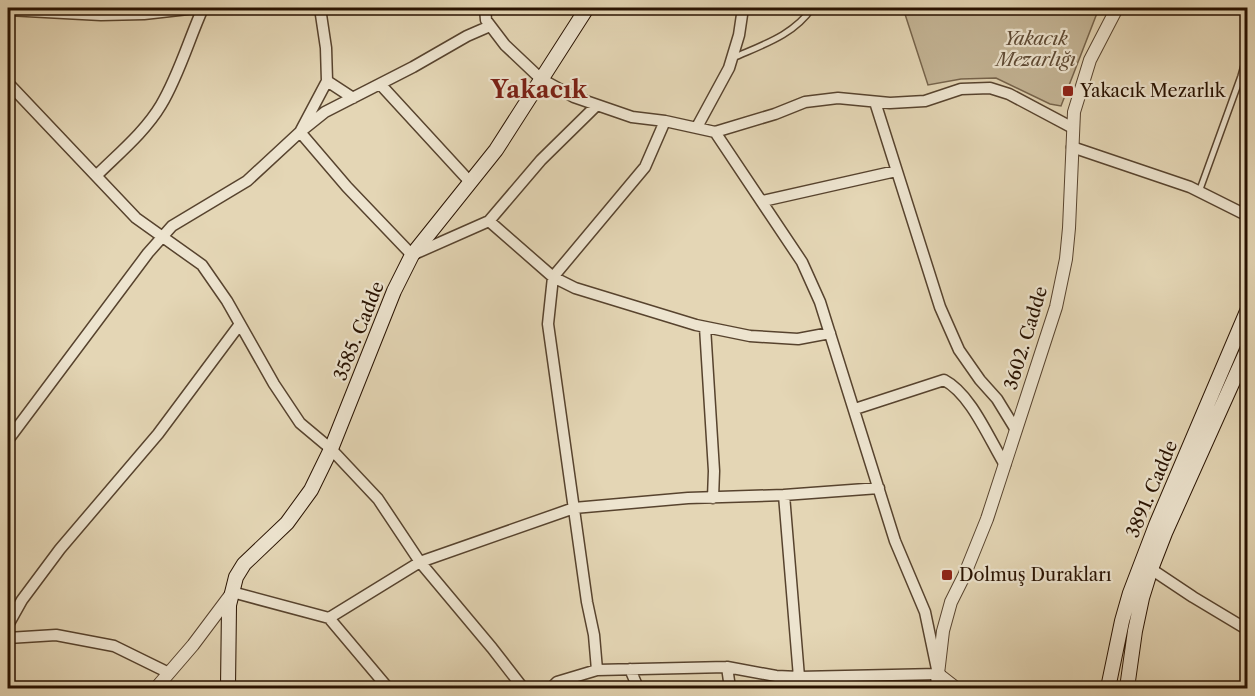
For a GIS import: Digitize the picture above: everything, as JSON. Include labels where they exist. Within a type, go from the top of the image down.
[{"type":"main road","name":"3585. Cadde","points":[[228,688],[229,605],[236,578],[244,564],[300,508],[311,490],[331,449],[394,291],[412,255],[496,150],[587,8]]},
{"type":"main road","name":"3891. Cadde","points":[[1108,688],[1130,593],[1156,525],[1248,309]]},
{"type":"main road","name":"3891. Cadde","points":[[1127,688],[1135,632],[1151,568],[1248,348]]},
{"type":"street","points":[[8,10],[104,10],[144,14],[197,8]]},
{"type":"street","points":[[96,176],[139,133],[161,105],[203,8]]},
{"type":"street","points":[[300,132],[327,81],[326,48],[320,8]]},
{"type":"street","points":[[485,8],[486,20],[490,26],[505,45],[541,79],[574,97],[632,117],[665,121],[715,132],[775,114],[805,102],[838,98],[890,104],[925,101],[961,89],[990,88],[1009,94],[1073,128]]},
{"type":"street","points":[[697,127],[733,58],[742,8]]},
{"type":"street","name":"3602. Cadde","points":[[939,681],[943,631],[951,602],[974,554],[1056,307],[1069,228],[1076,103],[1090,60],[1117,8]]},
{"type":"street","points":[[8,440],[148,253],[172,226],[247,180],[325,112],[490,26]]},
{"type":"street","points":[[327,81],[353,98]]},
{"type":"street","points":[[8,83],[136,218],[202,264],[300,423],[331,449],[378,499],[420,562],[523,688]]},
{"type":"street","points":[[380,84],[471,183]]},
{"type":"street","points":[[875,102],[940,307],[959,350],[997,399],[1016,430]]},
{"type":"street","points":[[300,132],[347,187],[412,255],[489,221],[541,160],[597,105]]},
{"type":"street","points":[[597,670],[594,635],[573,508],[548,324],[552,277],[645,167],[665,121]]},
{"type":"street","points":[[715,132],[802,262],[820,302],[895,541],[925,612],[939,681]]},
{"type":"street","points":[[1072,147],[1199,192],[1248,216]]},
{"type":"street","points":[[762,201],[896,171]]},
{"type":"street","points":[[489,221],[552,277],[575,288],[705,327],[750,336],[798,339],[830,333]]},
{"type":"street","points":[[8,625],[22,600],[60,549],[159,434],[240,324]]},
{"type":"street","points":[[705,327],[714,471],[713,498]]},
{"type":"street","points":[[855,410],[944,380],[953,385],[964,397],[1005,465]]},
{"type":"street","points":[[329,618],[420,562],[573,508],[879,488]]},
{"type":"street","points":[[784,495],[799,677]]},
{"type":"street","points":[[1151,568],[1193,597],[1248,630]]},
{"type":"street","points":[[156,688],[232,592],[329,618],[388,688]]},
{"type":"street","points":[[8,638],[56,635],[114,646],[169,673]]},
{"type":"street","points":[[551,688],[558,682],[597,670],[727,667],[776,676],[939,681],[956,688]]},
{"type":"street","points":[[727,667],[730,688]]},
{"type":"street","points":[[630,669],[638,688]]},
{"type":"lane","points":[[733,58],[782,36],[804,20],[813,8]]},
{"type":"lane","points":[[1199,192],[1248,51]]},
{"type":"green space","name":"Yakacık Mezarlığı","points":[[903,8],[1099,8],[1061,106],[1050,104],[996,78],[961,79],[928,85]]},
{"type":"place","name":"Yakacık Mezarlık","points":[[1068,91]]},
{"type":"place","name":"Dolmuş Durakları","points":[[947,575]]},
{"type":"district","name":"Yakacık","points":[[539,89]]}]
